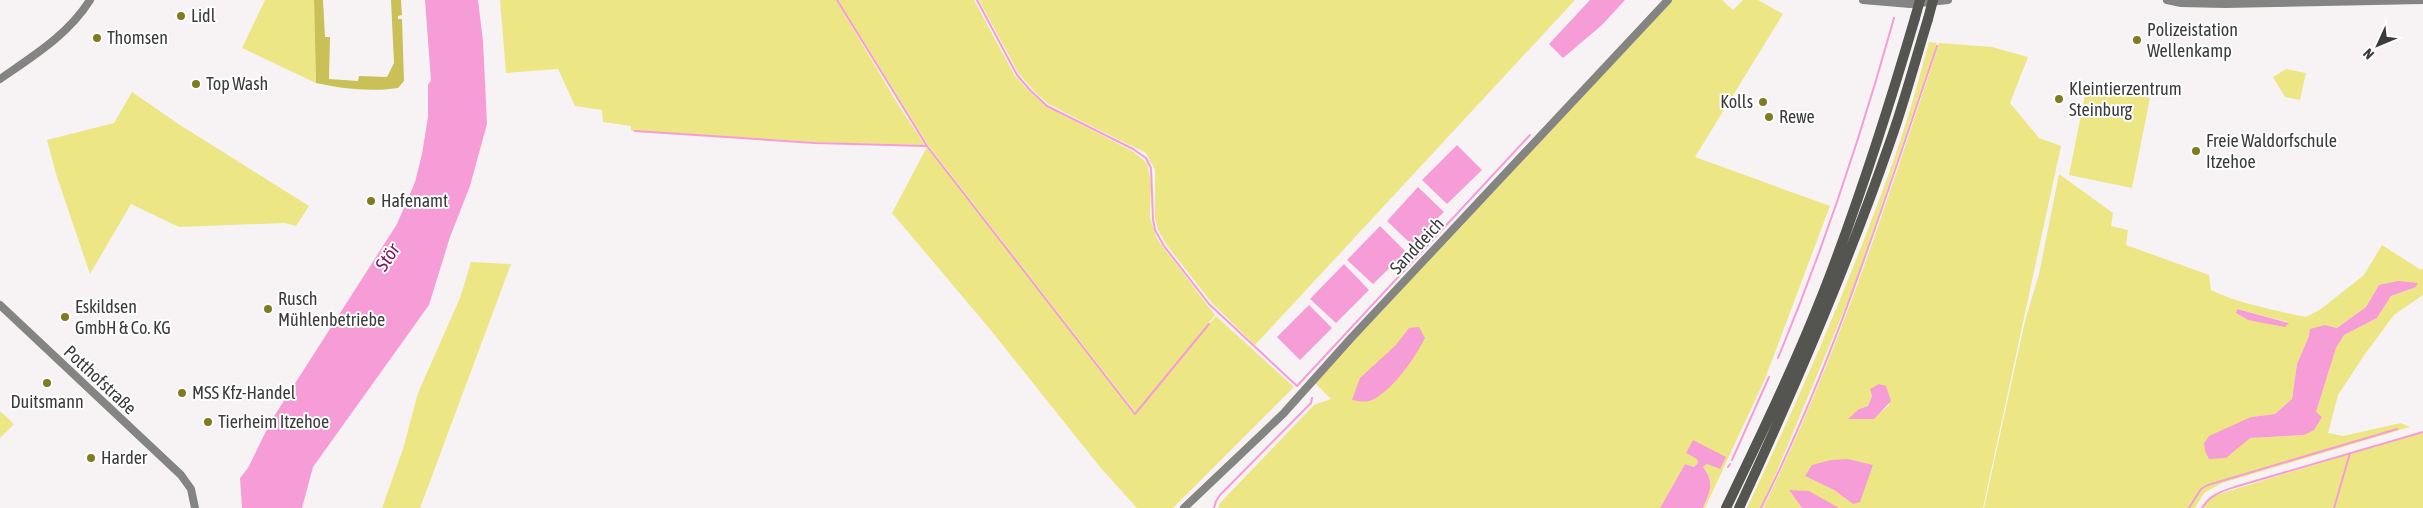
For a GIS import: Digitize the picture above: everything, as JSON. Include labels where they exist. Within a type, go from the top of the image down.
[{"type":"highway","points":[[1726,508],[1789,375],[1835,264],[1880,136],[1920,0]]},
{"type":"highway","points":[[1738,508],[1798,380],[1844,268],[1890,143],[1933,0]]},
{"type":"street","points":[[0,79],[57,39],[78,17],[90,0]]},
{"type":"street","name":"Sanddeich","points":[[1184,508],[1283,414],[1352,337],[1668,0]]},
{"type":"street","points":[[1863,0],[1910,4],[1948,0]]},
{"type":"street","points":[[2168,0],[2181,3],[2225,4],[2423,0]]},
{"type":"street","name":"Potthofstraße","points":[[0,305],[181,475],[191,489],[195,508]]},
{"type":"shaded area","points":[[265,0],[314,0],[316,83],[242,48]]},
{"type":"shaded area","points":[[314,0],[323,0],[325,37],[330,37],[329,79],[358,81],[359,76],[387,77],[394,63],[391,0],[401,0],[402,15],[398,16],[398,19],[402,19],[404,81],[398,88],[357,89],[316,83]]},
{"type":"shaded area","points":[[500,0],[836,0],[899,106],[925,145],[815,142],[631,131],[631,126],[603,122],[602,110],[575,106],[558,69],[506,73]]},
{"type":"shaded area","points":[[838,0],[974,0],[1015,76],[1029,91],[1047,107],[1132,151],[1147,163],[1151,183],[1150,218],[1157,239],[1215,315],[1136,413],[928,145]]},
{"type":"shaded area","points":[[979,0],[1575,0],[1255,345],[1211,302],[1166,244],[1158,230],[1155,218],[1155,170],[1146,153],[1049,104],[1038,95],[1019,74]]},
{"type":"shaded area","points":[[1672,0],[1722,0],[1733,10],[1743,0],[1758,0],[1783,14],[1695,157],[1830,206],[1765,379],[1705,508],[1703,508],[1708,497],[1710,482],[1707,472],[1703,467],[1707,464],[1697,459],[1698,463],[1694,467],[1685,464],[1660,508],[1218,508],[1220,503],[1314,405],[1331,399],[1315,383],[1388,302]]},
{"type":"shaded area","points":[[1929,42],[1937,43],[1853,289],[1769,490],[1760,508],[1747,508],[1804,384],[1857,258],[1900,141]]},
{"type":"shaded area","points":[[1939,43],[1992,47],[2028,57],[2010,103],[2039,138],[2061,146],[1983,508],[1839,508],[1789,490],[1802,508],[1763,508],[1814,395],[1837,338],[1880,220]],"holes":[[[1886,386],[1889,405],[1873,419],[1859,409],[1868,406],[1872,396],[1871,390]],[[1848,459],[1873,466],[1853,504],[1834,490],[1805,476]]]},
{"type":"shaded area","points":[[2286,69],[2306,73],[2300,100],[2285,97],[2273,77]]},
{"type":"shaded area","points":[[2087,85],[2150,98],[2132,188],[2069,175]]},
{"type":"shaded area","points":[[132,92],[180,125],[309,206],[296,226],[285,223],[179,227],[131,204],[90,274],[56,174],[47,140],[114,123]]},
{"type":"shaded area","points":[[927,147],[1135,414],[1216,316],[1294,387],[1173,508],[1137,508],[1100,467],[989,328],[892,213]]},
{"type":"shaded area","points":[[2059,174],[2113,213],[2111,226],[2128,230],[2126,245],[2209,275],[2211,290],[2222,295],[2282,312],[2306,317],[2321,309],[2364,275],[2382,245],[2421,270],[2423,268],[2423,295],[2394,315],[2365,354],[2338,395],[2328,433],[2343,436],[2401,423],[2410,427],[2222,483],[2204,493],[2195,508],[1984,508],[2025,321],[2039,274]],"holes":[[[2379,285],[2416,287],[2391,296],[2377,318],[2344,335],[2336,348],[2316,412],[2304,435],[2250,438],[2251,417],[2275,414],[2292,399],[2297,364],[2309,336],[2325,325],[2337,328],[2366,307]],[[2237,309],[2288,322],[2288,323],[2248,320],[2236,313]]]},
{"type":"shaded area","points":[[471,262],[511,264],[420,508],[382,508],[403,449],[418,393],[460,298]]},
{"type":"shaded area","points":[[0,411],[14,424],[0,438]]},
{"type":"shaded area","points":[[2423,432],[2423,508],[2334,508],[2350,453]]},
{"type":"shaded area","points":[[2349,454],[2333,508],[2203,508],[2207,500],[2213,496]]},
{"type":"water","name":"Stör","points":[[425,0],[478,0],[483,41],[487,124],[470,186],[450,237],[429,305],[313,467],[302,508],[242,508],[240,478],[248,468],[271,421],[397,224],[415,182],[428,117],[428,84],[431,81]]},
{"type":"water","points":[[1590,0],[1625,0],[1602,25],[1563,58],[1549,44]]},
{"type":"water","points":[[1457,145],[1482,170],[1447,204],[1422,180]]},
{"type":"water","points":[[1418,187],[1444,212],[1411,244],[1387,221]]},
{"type":"water","points":[[1380,226],[1406,252],[1373,284],[1347,260]]},
{"type":"water","points":[[1344,264],[1369,290],[1336,323],[1310,299]]},
{"type":"water","points":[[2398,281],[2418,283],[2416,287],[2391,296],[2377,318],[2344,335],[2336,348],[2316,412],[2322,417],[2314,430],[2304,435],[2250,438],[2226,458],[2209,459],[2204,443],[2209,436],[2251,417],[2275,414],[2292,399],[2297,364],[2310,329],[2325,325],[2337,328],[2366,307],[2379,285]]},
{"type":"water","points":[[1309,305],[1332,328],[1300,360],[1277,337]]},
{"type":"water","points":[[2237,309],[2289,323],[2285,327],[2248,320],[2236,313]]},
{"type":"water","points":[[1419,327],[1425,338],[1395,382],[1372,400],[1364,402],[1352,400],[1360,378],[1396,345],[1409,328]]},
{"type":"water","points":[[1879,384],[1886,386],[1891,401],[1874,419],[1848,419],[1859,409],[1868,406],[1872,396],[1870,389]]},
{"type":"water","points":[[1693,440],[1726,457],[1720,469],[1707,464],[1703,467],[1709,477],[1710,487],[1703,508],[1660,508],[1685,464],[1694,467],[1698,463],[1697,459],[1686,453]]},
{"type":"water","points":[[1848,459],[1873,465],[1860,502],[1853,504],[1834,490],[1805,476],[1812,465],[1831,460]]},
{"type":"water","points":[[1789,490],[1809,491],[1839,508],[1802,508]]},
{"type":"waterway","points":[[837,0],[927,146],[1135,414],[1209,324]]},
{"type":"waterway","points":[[977,0],[1017,75],[1047,106],[1133,149],[1146,158],[1151,168],[1155,230],[1164,246],[1209,304],[1297,386],[1530,135]]},
{"type":"waterway","points":[[1778,358],[1841,190],[1894,18]]},
{"type":"waterway","points":[[1761,508],[1788,452],[1835,338],[1878,221],[1937,46]]},
{"type":"waterway","points":[[635,131],[815,143],[927,146]]},
{"type":"waterway","points":[[1732,460],[1769,377]]},
{"type":"waterway","points":[[1214,508],[1220,495],[1311,403],[1312,398]]},
{"type":"waterway","points":[[2189,508],[2201,489],[2208,485],[2397,429]]},
{"type":"waterway","points":[[2202,508],[2213,496],[2238,486],[2423,432]]},
{"type":"waterway","points":[[2334,508],[2350,453]]},
{"type":"place","name":"Lidl","points":[[181,16]]},
{"type":"place","name":"Thomsen","points":[[97,38]]},
{"type":"place","name":"Polizeistation Wellenkamp","points":[[2137,40]]},
{"type":"place","name":"Top Wash","points":[[196,84]]},
{"type":"place","name":"Kleintierzentrum Steinburg","points":[[2059,99]]},
{"type":"place","name":"Kolls","points":[[1763,102]]},
{"type":"place","name":"Rewe","points":[[1769,117]]},
{"type":"place","name":"Freie Waldorfschule Itzehoe","points":[[2196,151]]},
{"type":"place","name":"Hafenamt","points":[[371,201]]},
{"type":"place","name":"Rusch Mühlenbetriebe","points":[[268,309]]},
{"type":"place","name":"Eskildsen GmbH & Co. KG","points":[[65,317]]},
{"type":"place","name":"Duitsmann","points":[[47,383]]},
{"type":"place","name":"MSS Kfz-Handel","points":[[182,393]]},
{"type":"place","name":"Tierheim Itzehoe","points":[[208,422]]},
{"type":"place","name":"Harder","points":[[91,458]]}]
